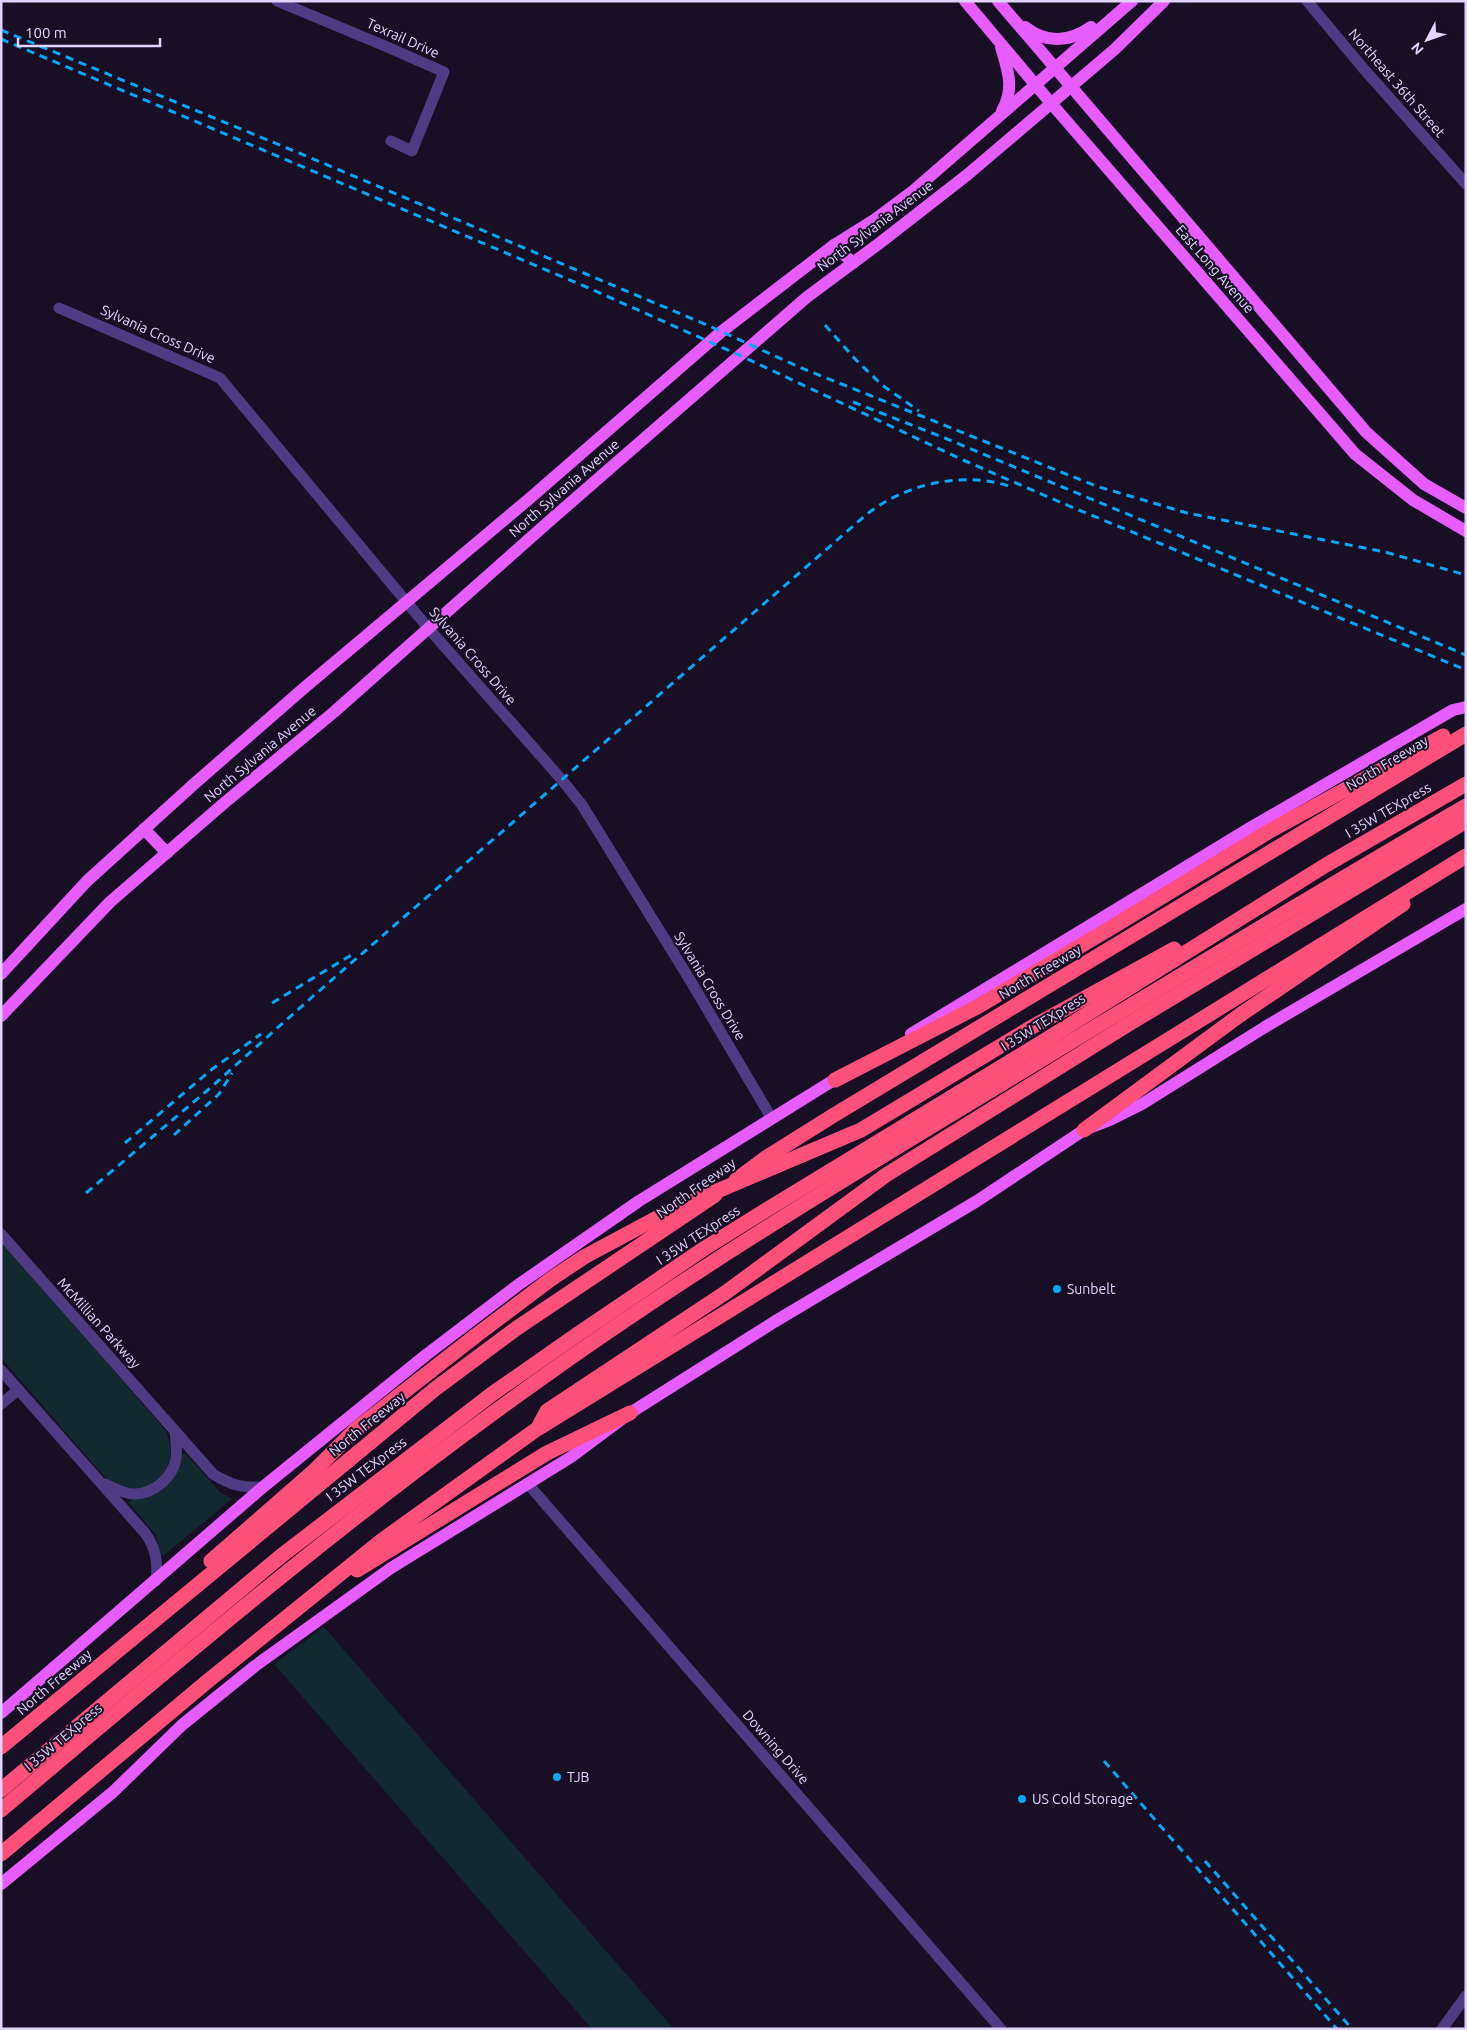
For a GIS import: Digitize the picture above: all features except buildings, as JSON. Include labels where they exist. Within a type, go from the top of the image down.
[{"type":"highway","points":[[835,1080],[977,1007],[1268,832],[1462,731]]},
{"type":"highway","name":"North Freeway","points":[[1,1747],[435,1389],[518,1328],[705,1203],[768,1157],[850,1105],[1462,731]]},
{"type":"highway","name":"I 35W TEXpress","points":[[1,1790],[281,1556],[492,1394],[578,1334],[705,1248],[1044,1041],[1326,865],[1466,784]]},
{"type":"highway","name":"I 35W TEXpress","points":[[1,1810],[350,1520],[544,1376],[629,1317],[727,1252],[828,1189],[1151,993],[1466,806]]},
{"type":"highway","points":[[537,1429],[547,1411],[725,1293],[886,1175],[1124,1027],[1466,821]]},
{"type":"highway","points":[[1,1854],[388,1535],[537,1429],[1466,856]]},
{"type":"highway","points":[[146,1628],[146,1617],[313,1472],[355,1430],[474,1337],[551,1279],[584,1257],[668,1212],[861,1130],[1032,1027],[1326,865]]},
{"type":"highway","points":[[1084,1130],[1240,1015],[1399,908],[1436,874]]},
{"type":"highway","points":[[334,1578],[356,1571],[546,1453],[630,1413]]},
{"type":"main road","name":"East Long Avenue","points":[[965,1],[1355,454],[1413,500],[1466,531]]},
{"type":"main road","name":"East Long Avenue","points":[[998,1],[1380,446],[1424,484],[1466,508]]},
{"type":"main road","points":[[1007,13],[1028,30],[1040,36],[1053,40],[1067,39],[1080,35],[1131,1]]},
{"type":"main road","name":"North Sylvania Avenue","points":[[1,974],[87,881],[304,688],[529,498],[721,332],[834,245],[874,220],[913,191],[1131,1]]},
{"type":"main road","name":"North Sylvania Avenue","points":[[1,1016],[110,902],[429,629],[715,375],[807,296],[967,175],[1050,102],[1115,49],[1158,3]]},
{"type":"main road","points":[[998,117],[1008,101],[1010,84],[999,42]]},
{"type":"main road","points":[[834,245],[853,263]]},
{"type":"main road","points":[[1234,314],[1252,299]]},
{"type":"main road","name":"North Freeway","points":[[1,1714],[263,1487],[426,1355],[518,1285],[639,1200],[1258,824],[1453,710],[1466,707]]},
{"type":"main road","points":[[144,829],[167,853]]},
{"type":"main road","points":[[1,1884],[112,1792],[182,1724],[255,1666],[391,1568],[571,1457],[630,1413],[774,1322],[977,1201],[1084,1130],[1142,1104],[1265,1027],[1466,909]]},
{"type":"street","name":"Texrail Drive","points":[[277,1],[444,72],[412,151],[391,141]]},
{"type":"street","name":"Northeast 36th Street","points":[[1307,1],[1363,68],[1466,184]]},
{"type":"street","name":"Sylvania Cross Drive","points":[[59,308],[220,378],[429,629],[544,759],[582,805],[690,980],[772,1119]]},
{"type":"street","name":"McMillian Parkway","points":[[1,1234],[212,1474],[228,1483],[243,1488],[263,1487]]},
{"type":"street","points":[[1,1370],[152,1543],[158,1565],[156,1580]]},
{"type":"street","points":[[1,1404],[18,1390]]},
{"type":"street","points":[[99,1482],[120,1491],[134,1494],[147,1492],[160,1484],[170,1473],[176,1460],[175,1432]]},
{"type":"street","name":"Downing Drive","points":[[528,1484],[1001,2029]]},
{"type":"street","points":[[1442,2029],[1466,1996]]},
{"type":"green space","points":[[1,1240],[166,1431],[169,1441],[169,1461],[160,1478],[152,1484],[142,1488],[131,1489],[109,1482],[1,1358]]},
{"type":"green space","points":[[183,1454],[186,1454],[220,1492],[232,1499],[163,1556],[160,1552],[156,1535],[128,1502],[133,1499],[144,1498]]},
{"type":"green space","points":[[324,1627],[674,2029],[592,2029],[274,1664]]},
{"type":"railway","points":[[1,30],[707,325],[799,367],[1096,486],[1187,513],[1385,552],[1466,575]]},
{"type":"railway","points":[[1,39],[584,286],[739,355],[963,460],[1062,503],[1466,670]]},
{"type":"railway","points":[[825,325],[856,360],[882,385],[919,411]]},
{"type":"railway","points":[[853,402],[947,439],[1466,655]]},
{"type":"railway","points":[[86,1193],[209,1089],[867,514],[899,495],[935,483],[953,480],[972,480],[1009,486]]},
{"type":"railway","points":[[272,1003],[353,954]]},
{"type":"railway","points":[[125,1143],[211,1070],[261,1034]]},
{"type":"railway","points":[[174,1135],[219,1094],[232,1073]]},
{"type":"railway","points":[[1104,1761],[1337,2029]]},
{"type":"railway","points":[[1205,1861],[1352,2029]]},
{"type":"place","name":"Sunbelt","points":[[1057,1289]]},
{"type":"place","name":"TJB","points":[[557,1777]]},
{"type":"place","name":"US Cold Storage","points":[[1022,1799]]}]
